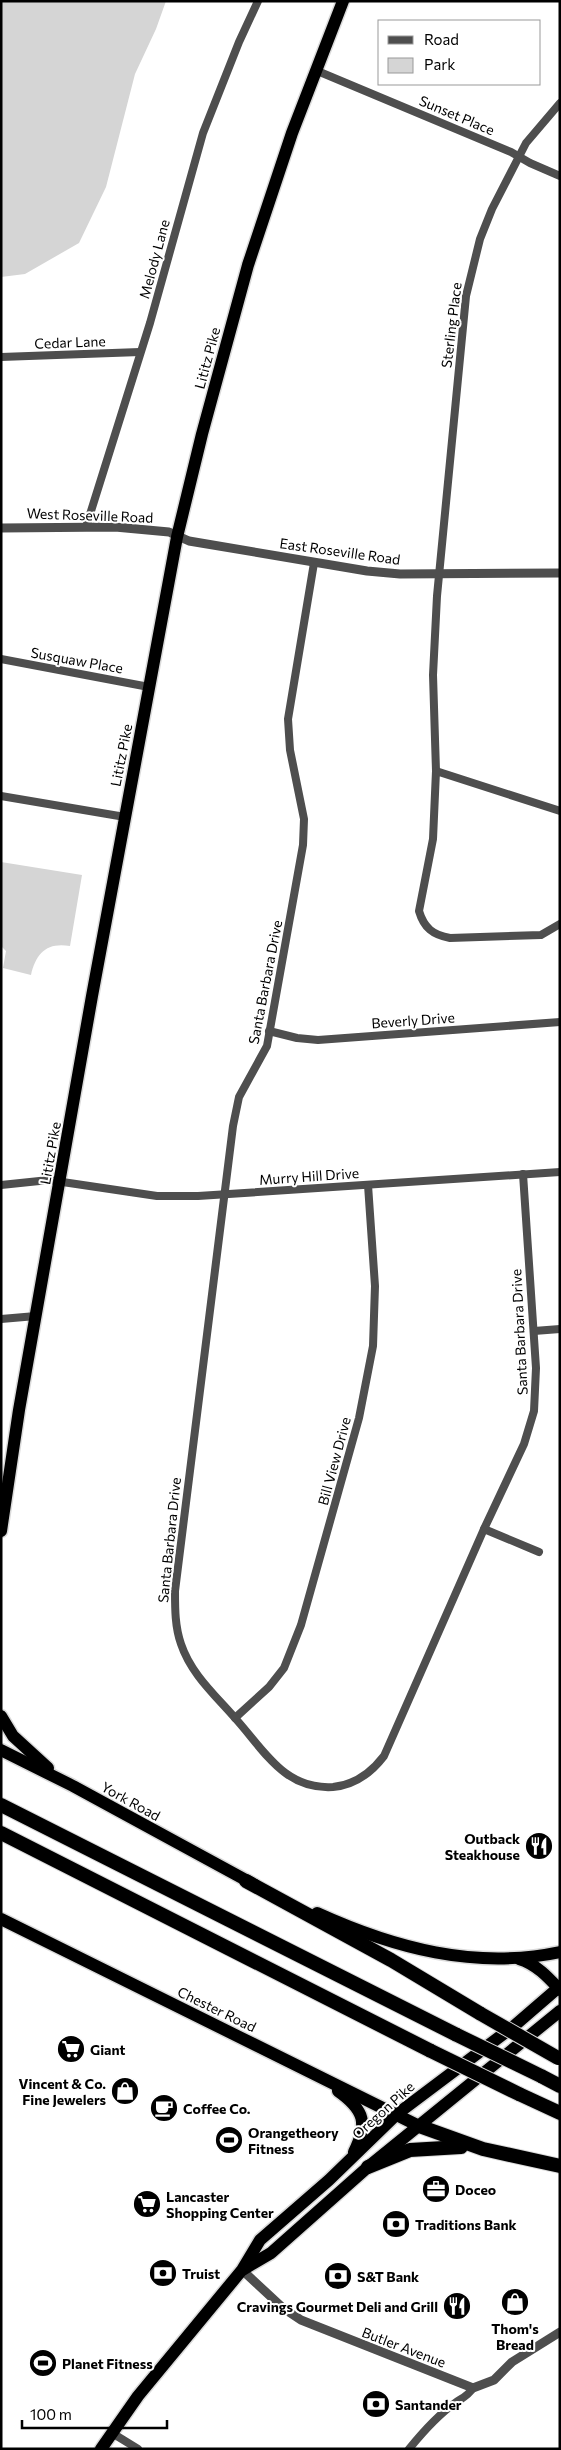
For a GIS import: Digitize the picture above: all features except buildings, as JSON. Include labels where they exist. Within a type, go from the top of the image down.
[{"type":"highway","name":"Lititz Pike","points":[[1,1532],[19,1410],[177,537],[202,434],[248,265],[283,158],[315,70],[343,1]]},
{"type":"highway","points":[[1,1716],[13,1736],[26,1750],[73,1786]]},
{"type":"highway","name":"York Road","points":[[1,1750],[73,1786],[246,1881],[350,1928],[400,1946],[456,1957],[513,1958]]},
{"type":"highway","points":[[1,1805],[560,2086]]},
{"type":"highway","points":[[1,1833],[431,2051],[560,2113]]},
{"type":"highway","points":[[246,1881],[391,1960],[559,2058]]},
{"type":"highway","name":"Chester Road","points":[[1,1919],[419,2126]]},
{"type":"highway","points":[[513,1958],[560,1952]]},
{"type":"highway","points":[[513,1958],[529,1962],[559,1989]]},
{"type":"highway","name":"Oregon Pike","points":[[101,2449],[149,2383],[242,2270],[260,2240],[351,2160],[396,2114],[514,2026],[559,1989]]},
{"type":"highway","name":"Oregon Pike","points":[[242,2270],[271,2253],[368,2167],[560,2011]]},
{"type":"highway","points":[[301,2066],[347,2097],[360,2116],[363,2134],[351,2160]]},
{"type":"highway","points":[[419,2126],[483,2149],[560,2166]]},
{"type":"highway","points":[[368,2167],[410,2150],[444,2146],[483,2149]]},
{"type":"street","name":"Melody Lane","points":[[86,527],[140,352],[203,133],[239,42],[258,1]]},
{"type":"street","name":"Sunset Place","points":[[315,70],[518,156],[560,176]]},
{"type":"street","name":"Sterling Place","points":[[560,103],[534,132],[518,156],[480,239],[466,296],[439,574],[434,675],[436,771],[433,839],[419,910],[422,920],[429,931],[436,936],[450,938],[541,935],[560,924]]},
{"type":"street","name":"Cedar Lane","points":[[1,357],[140,352]]},
{"type":"street","name":"West Roseville Road","points":[[1,528],[86,527],[169,532],[177,537]]},
{"type":"street","name":"East Roseville Road","points":[[177,537],[366,571],[439,574],[560,573]]},
{"type":"street","name":"Santa Barbara Drive","points":[[314,563],[288,719],[290,750],[304,819],[304,845],[265,1052],[243,1087],[237,1103],[182,1524],[175,1612],[180,1644],[193,1669],[276,1765],[302,1784],[336,1786],[356,1781],[379,1762],[389,1747],[484,1529],[524,1444],[534,1411],[536,1368],[523,1174]]},
{"type":"street","name":"Susquaw Place","points":[[1,659],[149,686]]},
{"type":"street","points":[[436,771],[560,811]]},
{"type":"street","points":[[1,796],[125,817]]},
{"type":"street","name":"Beverly Drive","points":[[269,1031],[297,1038],[318,1040],[560,1022]]},
{"type":"street","name":"Murry Hill Drive","points":[[1,1185],[50,1180],[157,1196],[224,1195],[560,1172]]},
{"type":"street","name":"Bill View Drive","points":[[235,1718],[269,1687],[287,1663],[301,1625],[367,1386],[375,1322],[374,1266],[368,1184]]},
{"type":"street","points":[[1,1319],[36,1316]]},
{"type":"street","points":[[534,1331],[560,1329]]},
{"type":"street","points":[[484,1529],[539,1552]]},
{"type":"street","name":"Butler Avenue","points":[[242,2270],[283,2308],[301,2320],[473,2388]]},
{"type":"street","points":[[409,2449],[455,2403],[467,2397],[473,2388],[494,2380],[512,2362],[560,2332]]},
{"type":"street","points":[[112,2433],[138,2449]]},
{"type":"green space","points":[[1,1],[166,1],[156,29],[135,74],[106,187],[79,243],[25,274],[1,277]]},
{"type":"green space","points":[[1,862],[82,875],[70,946],[55,946],[44,951],[39,955],[31,975],[3,968],[6,951],[1,946]]},
{"type":"place","name":"Outback Steakhouse","points":[[539,1846]]},
{"type":"place","name":"Giant","points":[[71,2049]]},
{"type":"place","name":"Vincent & Co. Fine Jewelers","points":[[125,2091]]},
{"type":"place","name":"Coffee Co.","points":[[164,2108]]},
{"type":"place","name":"Orangetheory Fitness","points":[[229,2140]]},
{"type":"place","name":"Doceo","points":[[436,2189]]},
{"type":"place","name":"Lancaster Shopping Center","points":[[147,2204]]},
{"type":"place","name":"Traditions Bank","points":[[396,2224]]},
{"type":"place","name":"Truist","points":[[163,2273]]},
{"type":"place","name":"S&T Bank","points":[[338,2276]]},
{"type":"place","name":"Thom's Bread","points":[[515,2302]]},
{"type":"place","name":"Cravings Gourmet Deli and Grill","points":[[457,2306]]},
{"type":"place","name":"Planet Fitness","points":[[43,2363]]},
{"type":"place","name":"Santander","points":[[376,2404]]}]
